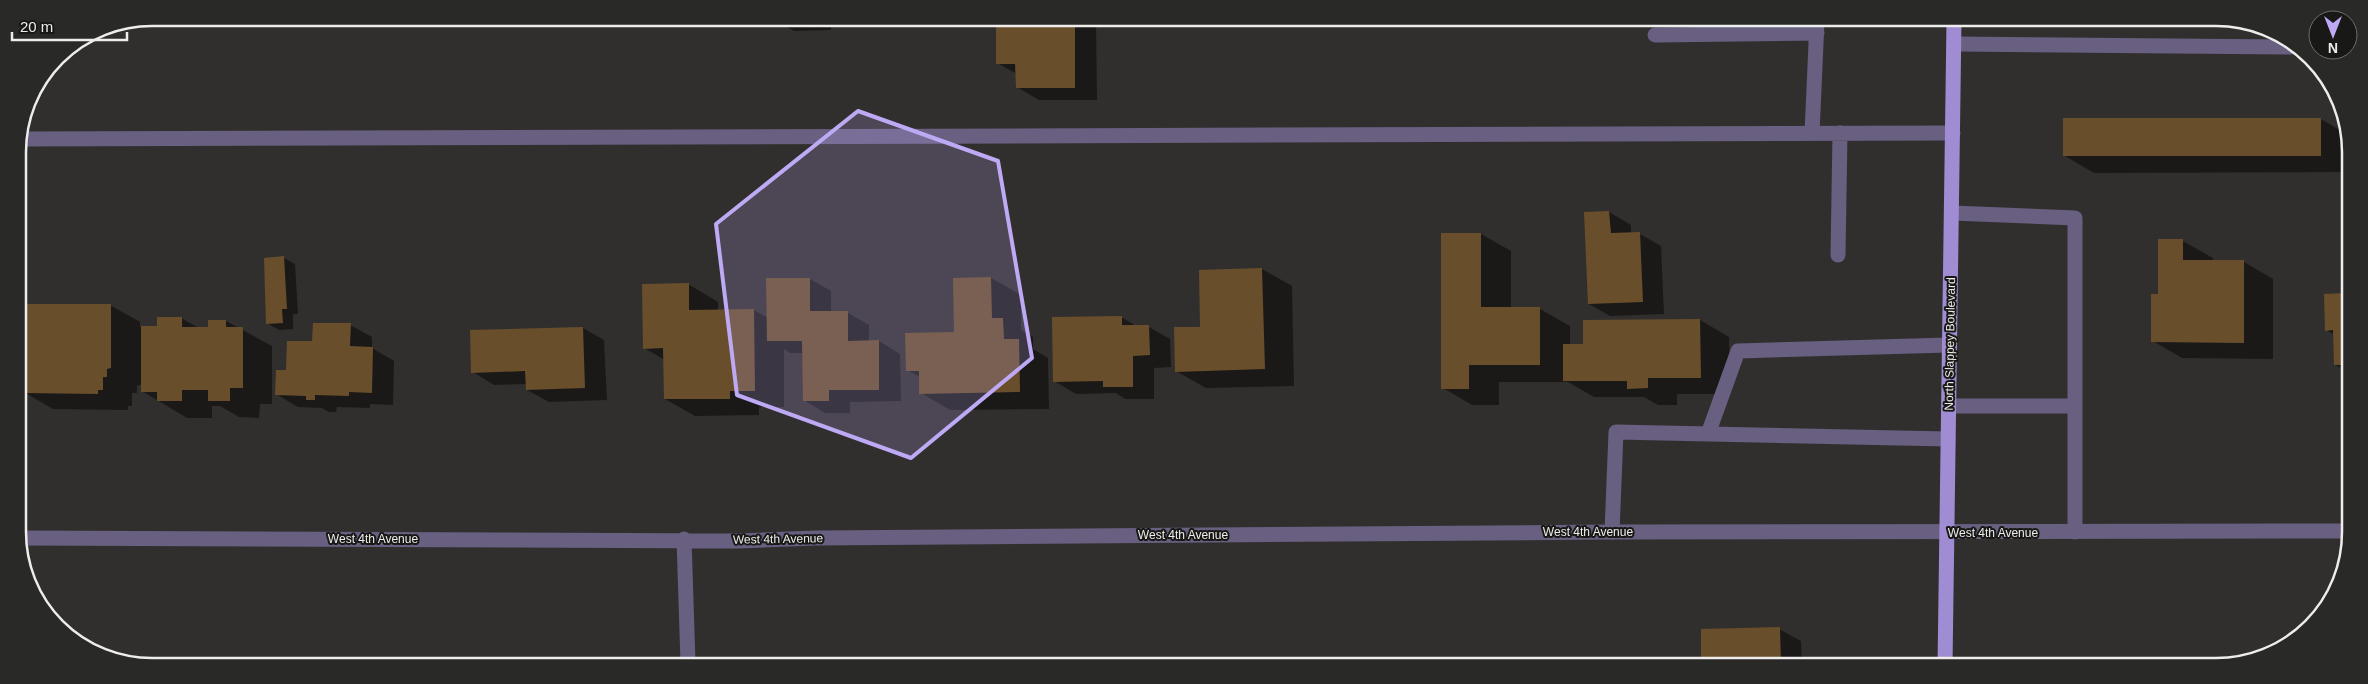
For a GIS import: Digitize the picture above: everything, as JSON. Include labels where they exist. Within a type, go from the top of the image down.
[{"type":"main road","name":"North Slappey Boulevard","points":[[1945,657],[1954,26]]},
{"type":"street","points":[[1655,35],[1817,27],[1812,134]]},
{"type":"street","points":[[1954,44],[2285,47]]},
{"type":"street","points":[[28,139],[1953,133]]},
{"type":"street","points":[[1838,254],[1840,134]]},
{"type":"street","points":[[1952,213],[2075,218],[2075,532]]},
{"type":"street","points":[[1708,434],[1738,351],[1949,345]]},
{"type":"street","points":[[1949,406],[2074,406]]},
{"type":"street","points":[[1612,532],[1616,432],[1948,439]]},
{"type":"street","name":"West 4th Avenue","points":[[27,538],[737,541],[836,538],[1612,532],[2342,531]]},
{"type":"street","points":[[684,540],[688,658]]},
{"type":"highlighted area","points":[[858,111],[998,161],[1032,358],[911,458],[737,395],[716,224]]},
{"type":"building","points":[[996,27],[1075,27],[1075,88],[1016,88],[1015,64],[996,64]]},
{"type":"building","points":[[2063,118],[2321,118],[2321,156],[2063,156]]},
{"type":"building","points":[[1609,211],[1611,233],[1640,232],[1643,302],[1588,304],[1584,212]]},
{"type":"building","points":[[1441,233],[1481,233],[1481,307],[1540,307],[1540,365],[1469,365],[1469,389],[1441,389]]},
{"type":"building","points":[[2158,239],[2183,239],[2183,260],[2244,260],[2244,343],[2151,342],[2151,294],[2158,294]]},
{"type":"building","points":[[284,256],[287,309],[282,309],[283,323],[266,324],[264,258]]},
{"type":"building","points":[[1262,268],[1265,369],[1175,372],[1174,327],[1200,327],[1199,270]]},
{"type":"building","points":[[991,277],[992,318],[1003,318],[1004,339],[1019,339],[1020,392],[919,394],[919,371],[906,371],[905,333],[954,332],[953,278]]},
{"type":"building","points":[[766,278],[810,278],[810,311],[848,311],[848,341],[879,340],[879,390],[829,390],[829,401],[803,401],[802,341],[767,341]]},
{"type":"building","points":[[689,283],[689,310],[754,309],[755,391],[730,391],[730,399],[664,399],[663,348],[643,349],[642,284]]},
{"type":"building","points":[[2342,293],[2342,365],[2334,365],[2333,330],[2325,331],[2324,294]]},
{"type":"building","points":[[27,304],[111,304],[111,368],[107,369],[107,377],[103,377],[103,390],[98,390],[98,394],[26,393]]},
{"type":"building","points":[[1122,316],[1122,325],[1149,325],[1150,355],[1133,356],[1133,387],[1103,387],[1103,381],[1053,382],[1052,317]]},
{"type":"building","points":[[157,317],[182,317],[182,327],[208,327],[208,320],[226,320],[226,327],[243,327],[243,388],[230,388],[230,401],[208,401],[208,390],[182,390],[182,401],[157,401],[157,392],[141,392],[141,326],[157,326]]},
{"type":"building","points":[[1700,319],[1701,378],[1648,378],[1648,388],[1627,389],[1627,381],[1563,381],[1563,344],[1583,344],[1583,320]]},
{"type":"building","points":[[313,323],[351,323],[350,346],[373,347],[372,393],[349,392],[349,396],[315,395],[315,400],[306,400],[306,396],[275,395],[276,370],[286,370],[287,341],[312,341]]},
{"type":"building","points":[[583,327],[585,388],[526,390],[525,371],[471,373],[470,330]]},
{"type":"building","points":[[1780,627],[1781,657],[1701,657],[1701,629]]}]
